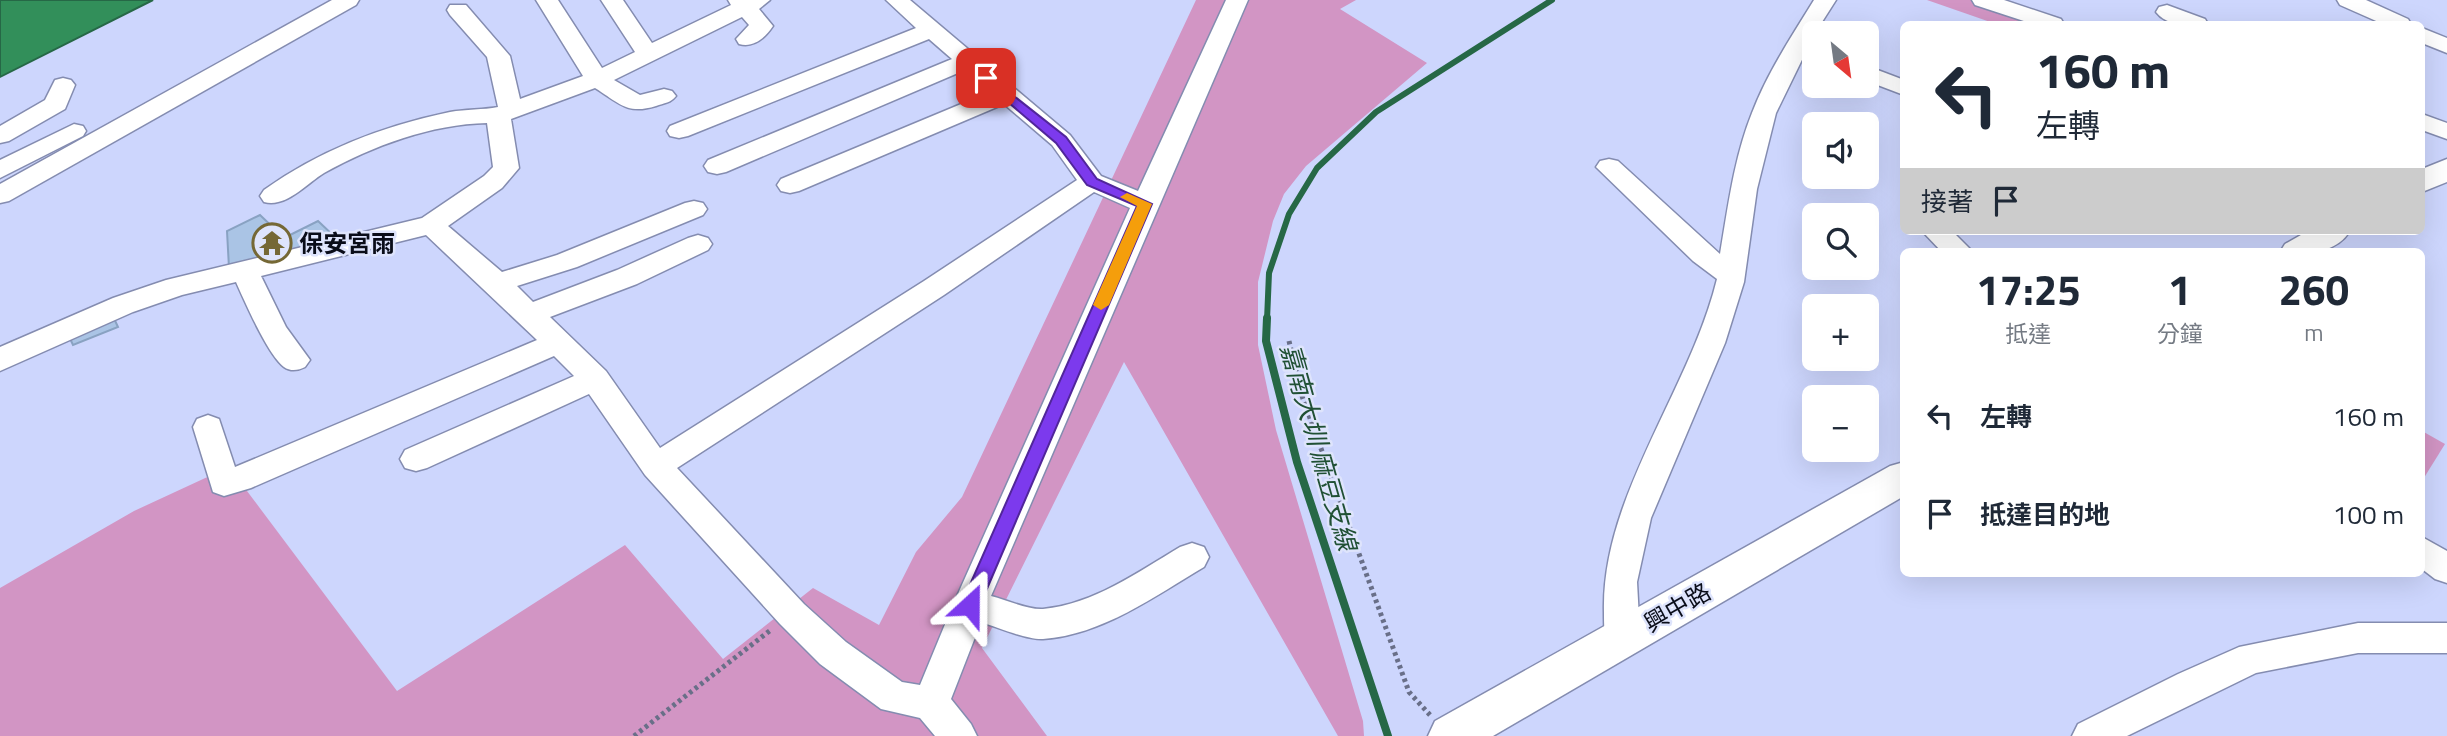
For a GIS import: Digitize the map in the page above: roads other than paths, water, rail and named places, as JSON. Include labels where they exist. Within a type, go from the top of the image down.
[{"type":"main road","points":[[2304,248],[2326,235]]},
{"type":"main road","name":"興中路","points":[[1465,728],[1900,479]]},
{"type":"street","points":[[0,170],[312,0]]},
{"type":"street","points":[[0,195],[348,0]]},
{"type":"street","points":[[547,0],[597,79],[637,104],[664,96]]},
{"type":"street","points":[[612,0],[649,55]]},
{"type":"street","points":[[897,0],[1061,140],[1092,182],[1145,204]]},
{"type":"street","points":[[931,703],[970,605],[1237,0]]},
{"type":"street","points":[[1817,21],[1825,0]]},
{"type":"street","points":[[1983,0],[2044,21]]},
{"type":"street","points":[[2348,0],[2394,21]]},
{"type":"street","points":[[272,196],[317,166],[386,138],[473,114],[505,113],[597,79],[649,55],[748,2],[762,26],[747,40]]},
{"type":"street","points":[[0,360],[123,304],[176,287],[431,225],[493,182],[506,168],[505,113],[498,56],[458,10]]},
{"type":"street","points":[[2167,12],[2190,21]]},
{"type":"street","points":[[679,131],[930,30]]},
{"type":"street","points":[[2425,36],[2447,46]]},
{"type":"street","points":[[1622,638],[1620,582],[1635,518],[1710,343],[1731,276],[1744,189],[1764,113],[1802,56]]},
{"type":"street","points":[[717,166],[967,61]]},
{"type":"street","points":[[1880,78],[1900,86]]},
{"type":"street","points":[[0,136],[56,104],[63,85]]},
{"type":"street","points":[[790,185],[1006,94]]},
{"type":"street","points":[[2425,122],[2447,132]]},
{"type":"street","points":[[1609,167],[1703,255],[1731,276]]},
{"type":"street","points":[[656,466],[1092,182]]},
{"type":"street","points":[[497,283],[567,261],[694,209]]},
{"type":"street","points":[[431,225],[559,341],[594,379],[656,466],[792,614],[833,653],[894,697],[931,703],[958,736]]},
{"type":"street","points":[[1940,235],[1954,248]]},
{"type":"street","points":[[530,314],[627,277],[698,244]]},
{"type":"street","points":[[244,270],[274,331],[295,360]]},
{"type":"street","points":[[208,427],[224,483],[240,479],[559,341]]},
{"type":"street","points":[[416,458],[594,379]]},
{"type":"street","points":[[2425,553],[2447,569]]},
{"type":"street","points":[[970,605],[1041,624],[1084,615],[1192,558]]},
{"type":"street","points":[[2091,736],[2191,685],[2252,658],[2358,638],[2447,638]]},
{"type":"waterway","name":"嘉南大圳 麻豆支線","points":[[1267,320],[1269,273],[1289,214],[1317,168],[1376,112],[1552,0]]},
{"type":"waterway","name":"嘉南大圳 麻豆支線","points":[[1267,318],[1266,341],[1297,462],[1388,736]]},
{"type":"place","name":"保安宮雨","points":[[272,243]]}]
